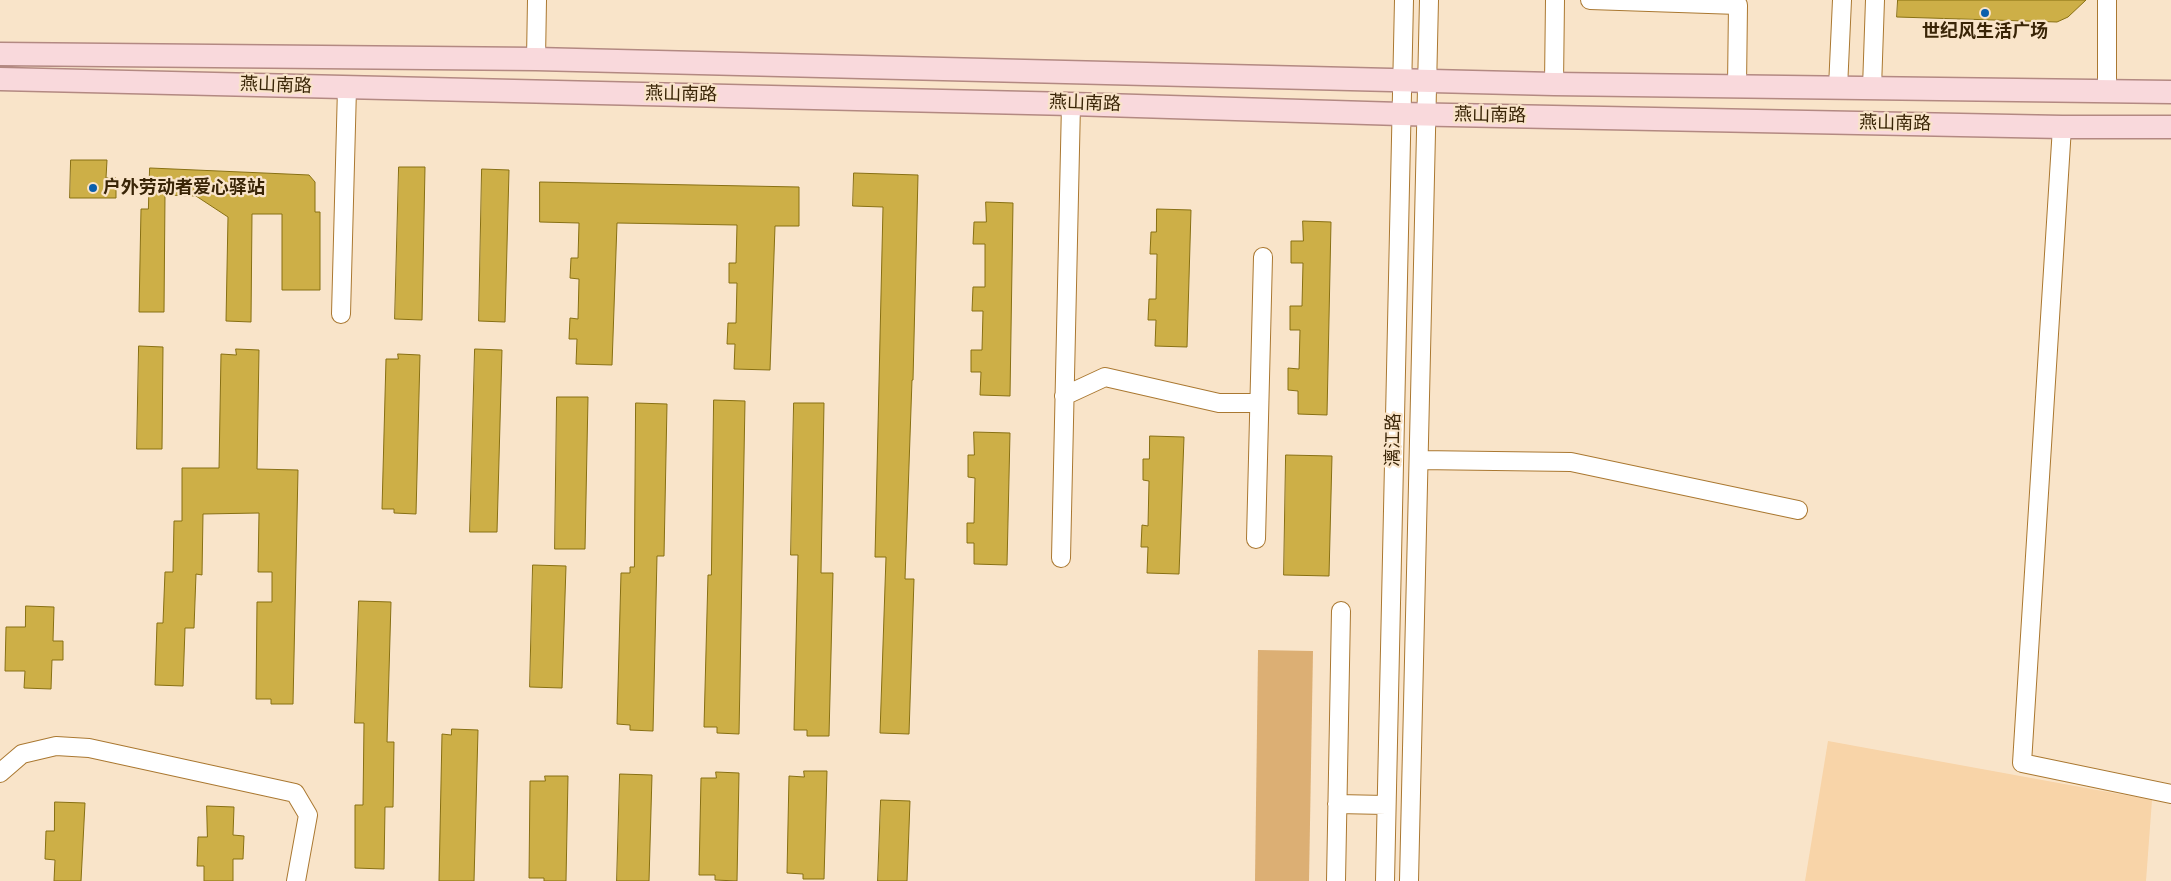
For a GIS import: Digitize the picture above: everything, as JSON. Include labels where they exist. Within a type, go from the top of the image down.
[{"type":"main road","name":"燕山南路","points":[[0,54],[536,59],[1554,84],[2171,92]]},
{"type":"main road","points":[[128,55],[128,81]]},
{"type":"main road","points":[[536,59],[536,92]]},
{"type":"main road","points":[[851,67],[851,99]]},
{"type":"main road","points":[[1071,73],[1071,104]]},
{"type":"main road","name":"燕山南路","points":[[0,79],[1071,104],[1400,114],[2062,127],[2171,127]]},
{"type":"main road","points":[[1747,87],[1756,121]]},
{"type":"street","points":[[536,59],[537,0]]},
{"type":"street","name":"漓江路","points":[[1385,881],[1400,114],[1404,0]]},
{"type":"street","name":"漓江路","points":[[1409,881],[1429,0]]},
{"type":"street","points":[[1554,84],[1555,0]]},
{"type":"street","points":[[1590,0],[1738,5],[1747,87]]},
{"type":"street","points":[[1838,88],[1842,0]]},
{"type":"street","points":[[1872,88],[1875,0]]},
{"type":"street","points":[[2107,91],[2108,0]]},
{"type":"street","points":[[341,314],[346,88]]},
{"type":"street","points":[[1061,558],[1071,104]]},
{"type":"street","points":[[2062,127],[2022,763],[2171,794]]},
{"type":"street","points":[[1256,539],[1263,257]]},
{"type":"street","points":[[1064,396],[1105,377],[1219,403],[1259,403]]},
{"type":"street","points":[[1419,460],[1571,462],[1798,510]]},
{"type":"street","points":[[1336,881],[1340,611]]},
{"type":"street","points":[[0,773],[22,754],[56,746],[89,748],[295,794],[308,815],[296,881]]},
{"type":"street","points":[[1337,804],[1386,805]]},
{"type":"shaded area","points":[[1258,650],[1313,651],[1309,881],[1255,881]]},
{"type":"shaded area","points":[[1828,741],[2152,800],[2146,881],[1805,881]]},
{"type":"building","name":"世纪风生活广场","points":[[1898,0],[2086,0],[2068,17],[2057,22],[1897,17]]},
{"type":"building","name":"户外劳动者爱心驿站","points":[[71,160],[107,160],[106,178],[116,178],[116,198],[70,198]]},
{"type":"building","points":[[399,167],[425,167],[422,320],[395,319]]},
{"type":"building","points":[[150,168],[309,175],[315,182],[315,212],[320,212],[320,290],[282,290],[282,214],[252,214],[251,322],[226,321],[228,217],[196,196],[165,195],[164,312],[139,312],[141,209],[148,209]]},
{"type":"building","points":[[482,169],[509,170],[505,322],[479,321]]},
{"type":"building","points":[[854,173],[918,175],[913,380],[905,579],[914,579],[909,734],[880,733],[886,557],[875,557],[883,207],[853,206]]},
{"type":"building","points":[[540,182],[799,187],[799,226],[775,226],[770,370],[734,369],[735,344],[727,344],[728,323],[736,323],[737,283],[729,283],[729,263],[736,263],[737,225],[617,223],[612,365],[576,364],[577,339],[569,339],[570,318],[578,319],[579,279],[570,278],[571,258],[578,258],[579,223],[540,222]]},
{"type":"building","points":[[986,202],[1013,203],[1010,396],[980,395],[981,372],[971,372],[971,350],[982,350],[983,311],[972,311],[973,287],[985,287],[985,244],[973,244],[974,222],[986,222]]},
{"type":"building","points":[[1157,209],[1191,210],[1187,347],[1155,346],[1156,320],[1148,320],[1149,299],[1156,299],[1157,254],[1150,254],[1151,232],[1156,232]]},
{"type":"building","points":[[1303,221],[1331,222],[1327,415],[1298,414],[1298,391],[1288,390],[1288,368],[1299,369],[1300,330],[1290,330],[1290,306],[1302,306],[1303,263],[1291,263],[1291,241],[1303,241]]},
{"type":"building","points":[[139,346],[163,347],[162,449],[137,449]]},
{"type":"building","points":[[236,349],[259,350],[257,469],[298,470],[293,704],[271,704],[271,699],[256,699],[257,602],[272,602],[272,572],[258,572],[259,513],[203,514],[202,575],[196,574],[194,628],[185,628],[183,686],[155,685],[157,623],[163,623],[165,572],[173,572],[174,521],[182,521],[182,468],[219,468],[221,354],[236,355]]},
{"type":"building","points":[[475,349],[502,350],[497,532],[470,532]]},
{"type":"building","points":[[398,354],[420,355],[416,514],[394,513],[394,509],[382,509],[386,359],[398,359]]},
{"type":"building","points":[[557,397],[588,397],[585,549],[555,549]]},
{"type":"building","points":[[714,400],[745,401],[739,734],[717,733],[717,727],[704,727],[708,575],[711,575]]},
{"type":"building","points":[[636,403],[667,404],[664,556],[657,556],[653,731],[630,730],[630,725],[617,724],[621,573],[630,573],[630,567],[634,567]]},
{"type":"building","points":[[794,403],[824,403],[821,573],[833,573],[829,736],[807,736],[807,730],[794,730],[798,555],[791,555]]},
{"type":"building","points":[[974,432],[1010,433],[1007,565],[974,564],[974,543],[967,543],[967,523],[974,523],[975,478],[968,477],[968,455],[974,455]]},
{"type":"building","points":[[1150,436],[1184,437],[1179,574],[1147,573],[1148,547],[1141,547],[1142,525],[1148,526],[1149,481],[1143,480],[1143,459],[1149,459]]},
{"type":"building","points":[[1286,455],[1332,456],[1329,576],[1284,575]]},
{"type":"building","points":[[533,565],[566,566],[562,688],[530,687]]},
{"type":"building","points":[[359,601],[391,602],[387,742],[394,742],[393,807],[385,807],[384,869],[355,868],[355,805],[363,805],[364,723],[355,723]]},
{"type":"building","points":[[26,606],[54,607],[53,641],[63,641],[63,660],[52,660],[51,689],[24,688],[25,671],[5,671],[6,627],[25,627]]},
{"type":"building","points":[[452,729],[478,730],[474,881],[439,881],[442,734],[451,735]]},
{"type":"building","points":[[804,771],[827,771],[824,879],[803,879],[803,874],[787,873],[789,776],[804,777]]},
{"type":"building","points":[[716,772],[739,773],[737,881],[715,880],[715,875],[699,875],[701,778],[716,778]]},
{"type":"building","points":[[620,774],[652,775],[649,881],[617,881]]},
{"type":"building","points":[[545,776],[568,776],[566,881],[544,881],[544,878],[529,878],[530,781],[545,781]]},
{"type":"building","points":[[881,800],[910,801],[907,881],[878,881]]},
{"type":"building","points":[[55,802],[85,803],[81,881],[54,881],[55,860],[45,859],[46,831],[54,831]]},
{"type":"building","points":[[207,806],[234,807],[233,835],[244,836],[243,859],[233,859],[233,881],[204,881],[204,866],[197,866],[198,837],[207,837]]},
{"type":"place","name":"世纪风生活广场","points":[[1985,13]]},
{"type":"place","name":"户外劳动者爱心驿站","points":[[93,188]]}]
